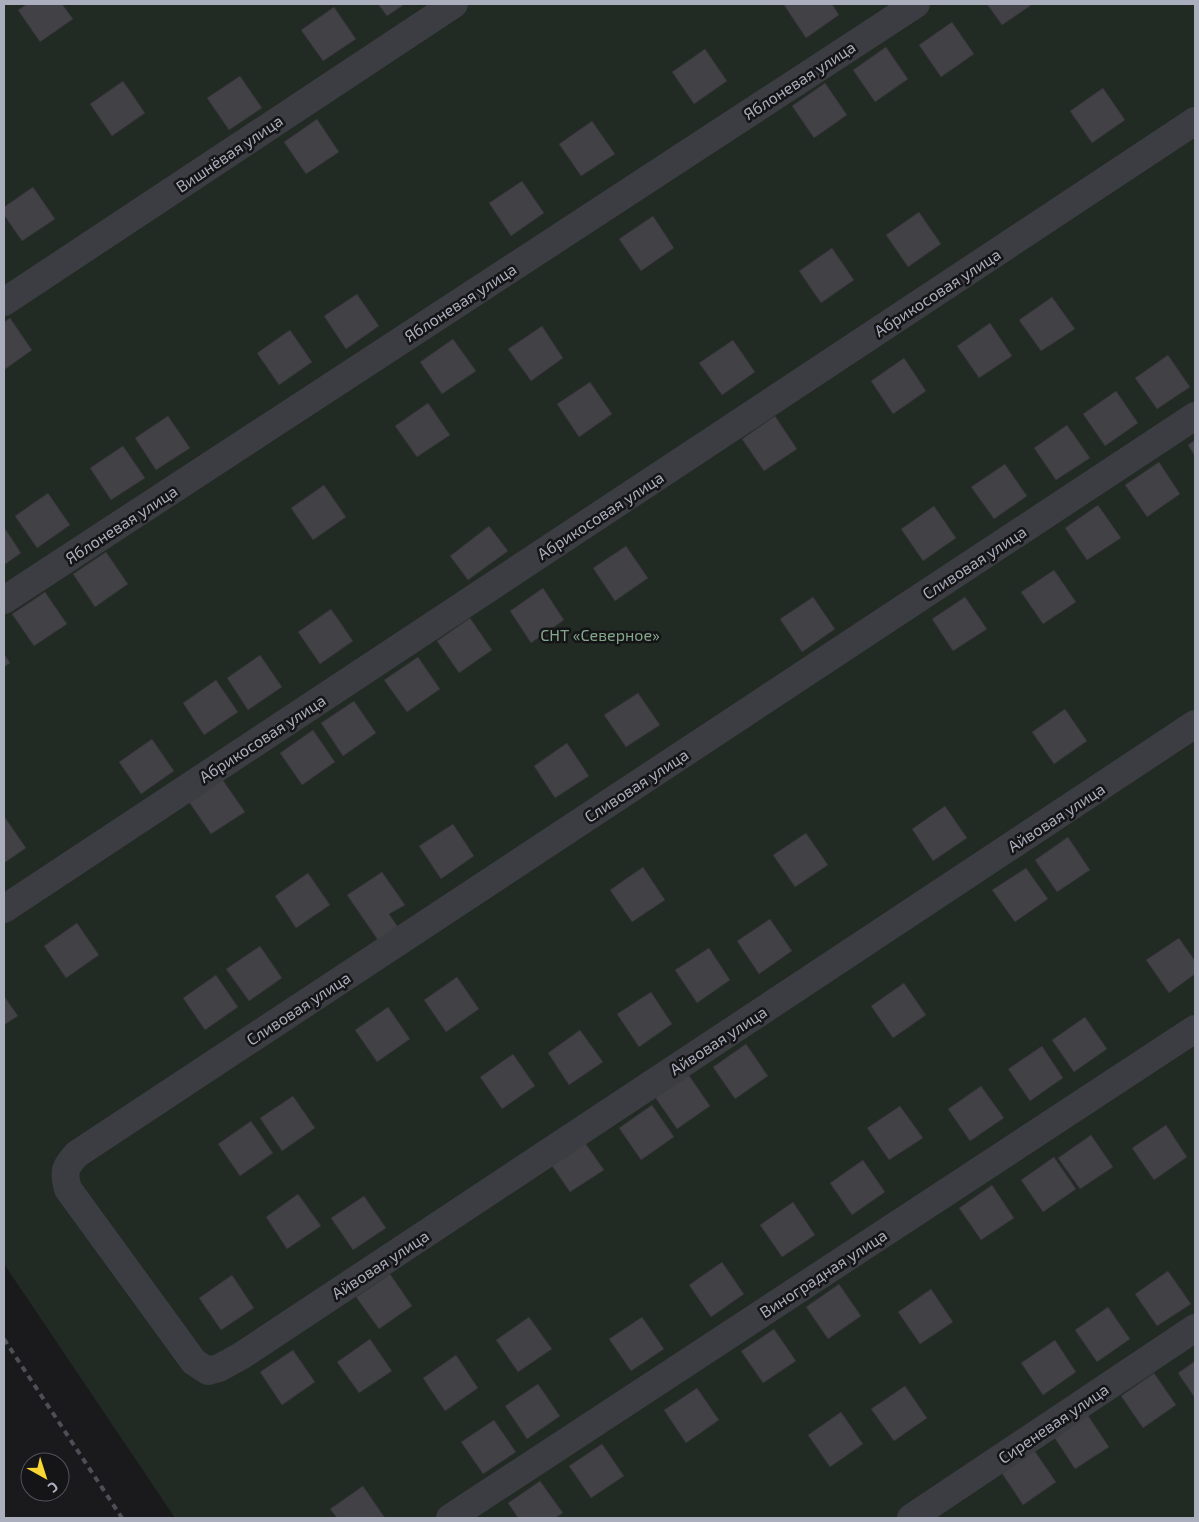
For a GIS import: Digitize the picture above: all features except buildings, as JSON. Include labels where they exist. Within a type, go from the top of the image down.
[{"type":"street","name":"Вишнёвая улица","points":[[4,302],[454,4]]},
{"type":"street","name":"Яблоневая улица","points":[[4,600],[916,4]]},
{"type":"street","name":"Абрикосовая улица","points":[[4,909],[1195,121]]},
{"type":"street","name":"Сливовая улица","points":[[77,1154],[1195,416]]},
{"type":"street","name":"Айвовая улица","points":[[77,1154],[66,1166],[65,1177],[68,1189],[194,1362],[208,1371],[219,1368],[240,1356],[1195,724]]},
{"type":"street","name":"Виноградная улица","points":[[450,1518],[1195,1029]]},
{"type":"street","name":"Сиреневая улица","points":[[911,1518],[1195,1328]]},
{"type":"green space","name":"СНТ «Северное»","points":[[4,4],[1195,4],[1195,1518],[175,1518],[4,1264]]},
{"type":"railway","points":[[4,1339],[122,1518]]}]
